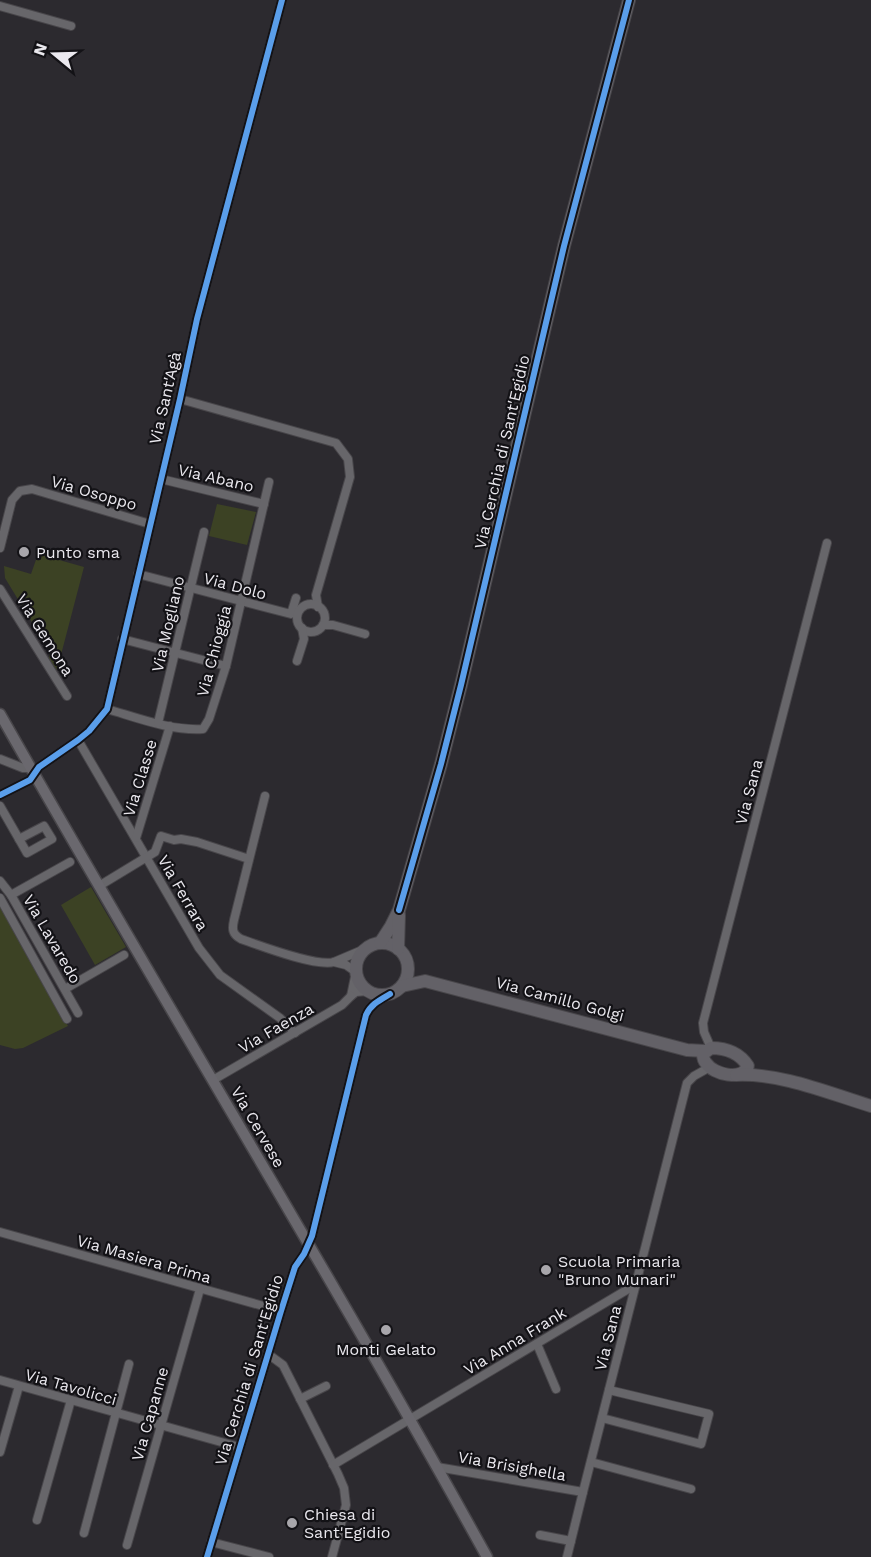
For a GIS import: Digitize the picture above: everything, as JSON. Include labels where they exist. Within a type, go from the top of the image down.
[{"type":"main road","name":"Via Cerchia di Sant'Egidio","points":[[399,910],[461,686],[564,246],[628,0]]},
{"type":"main road","name":"Via Cervese","points":[[1,715],[309,1244],[487,1557]]},
{"type":"main road","points":[[380,943],[399,910]]},
{"type":"main road","points":[[399,910],[399,950]]},
{"type":"main road","points":[[407,962],[407,975],[402,986],[390,994],[381,996],[368,991],[361,985],[356,972],[358,958],[367,948],[380,943],[399,950],[425,981]]},
{"type":"main road","name":"Via Camillo Golgi","points":[[402,986],[425,981],[708,1056]]},
{"type":"main road","points":[[780,1078],[725,1049],[708,1056],[718,1072],[728,1075],[754,1074],[780,1078],[871,1106]]},
{"type":"main road","points":[[736,1075],[747,1069],[748,1066],[743,1058]]},
{"type":"street","name":"Via Sant'Agà","points":[[0,795],[30,780],[33,771],[89,731],[107,709],[197,319],[282,0]]},
{"type":"street","points":[[0,6],[71,26]]},
{"type":"street","points":[[180,399],[336,443],[348,459],[350,477],[316,595],[318,607]]},
{"type":"street","name":"Via Abano","points":[[161,479],[264,504]]},
{"type":"street","name":"Via Chioggia","points":[[107,709],[189,730],[203,729],[209,719],[226,666],[269,483]]},
{"type":"street","name":"Via Osoppo","points":[[0,548],[12,500],[20,491],[32,489],[150,524]]},
{"type":"street","name":"Via Mogliano","points":[[158,723],[204,532]]},
{"type":"street","name":"Via Sana","points":[[567,1557],[687,1083],[708,1056],[703,1023],[827,543]]},
{"type":"street","name":"Via Dolo","points":[[138,574],[294,615]]},
{"type":"street","name":"Via Gemona","points":[[0,589],[67,696]]},
{"type":"street","points":[[294,615],[316,595]]},
{"type":"street","points":[[296,598],[294,615],[302,628],[304,639],[297,661]]},
{"type":"street","points":[[304,639],[316,631],[323,622],[322,610],[311,604],[307,605]]},
{"type":"street","points":[[323,622],[365,634]]},
{"type":"street","points":[[302,628],[312,632]]},
{"type":"street","points":[[123,639],[226,666]]},
{"type":"street","name":"Via Classe","points":[[136,838],[170,726]]},
{"type":"street","name":"Via Ferrara","points":[[78,740],[199,948],[220,975],[280,1018],[295,1033]]},
{"type":"street","points":[[0,759],[33,771]]},
{"type":"street","points":[[265,796],[232,929],[236,937],[322,964],[334,962],[367,948]]},
{"type":"street","points":[[0,806],[19,839]]},
{"type":"street","points":[[99,886],[155,852],[161,836],[174,840],[197,842],[249,860]]},
{"type":"street","points":[[11,895],[70,862]]},
{"type":"street","name":"Via Lavaredo","points":[[0,881],[11,895],[78,1013]]},
{"type":"street","name":"Via Lavaredo","points":[[0,898],[67,1019]]},
{"type":"street","points":[[65,989],[124,955]]},
{"type":"street","points":[[334,962],[346,965],[356,972],[351,996]]},
{"type":"street","points":[[351,996],[356,992],[368,991]]},
{"type":"street","name":"Via Cerchia di Sant'Egidio","points":[[207,1557],[281,1311],[296,1267],[309,1244],[366,1015],[374,1004],[390,994]]},
{"type":"street","name":"Via Faenza","points":[[213,1080],[342,1005],[351,996]]},
{"type":"street","name":"Via Masiera Prima","points":[[0,1232],[281,1311]]},
{"type":"street","name":"Via Anna Frank","points":[[333,1465],[635,1285]]},
{"type":"street","name":"Via Capanne","points":[[127,1545],[200,1289]]},
{"type":"street","points":[[537,1344],[556,1389]]},
{"type":"street","points":[[268,1354],[283,1365],[344,1488],[346,1505],[332,1557]]},
{"type":"street","points":[[84,1533],[129,1364]]},
{"type":"street","name":"Via Tavolicci","points":[[0,1380],[239,1447]]},
{"type":"street","points":[[0,1452],[19,1386]]},
{"type":"street","points":[[300,1399],[326,1386]]},
{"type":"street","points":[[602,1418],[701,1444],[709,1414],[609,1390]]},
{"type":"street","points":[[37,1520],[71,1400]]},
{"type":"street","points":[[591,1462],[691,1490]]},
{"type":"street","name":"Via Brisighella","points":[[437,1467],[583,1492]]},
{"type":"street","points":[[540,1535],[572,1541]]},
{"type":"street","points":[[211,1542],[269,1557]]},
{"type":"green space","points":[[217,504],[256,512],[247,545],[209,536]]},
{"type":"green space","points":[[38,554],[84,567],[57,670],[49,660],[50,652],[5,578],[4,566],[31,574]]},
{"type":"green space","points":[[91,887],[126,947],[95,965],[61,905]]},
{"type":"green space","points":[[0,906],[68,1026],[23,1048],[15,1049],[0,1045]]},
{"type":"cycle path","points":[[0,795],[30,780],[39,767],[89,731],[107,709],[197,319],[282,0]]},
{"type":"cycle path","points":[[399,910],[461,685],[564,246],[629,0]]},
{"type":"cycle path","points":[[207,1557],[295,1267],[312,1236],[366,1015],[373,1005],[390,994]]},
{"type":"place","name":"Punto sma","points":[[24,552]]},
{"type":"place","name":"Scuola Primaria \"Bruno Munari\"","points":[[546,1270]]},
{"type":"place","name":"Monti Gelato","points":[[386,1330]]},
{"type":"place","name":"Chiesa di Sant'Egidio","points":[[292,1523]]}]
